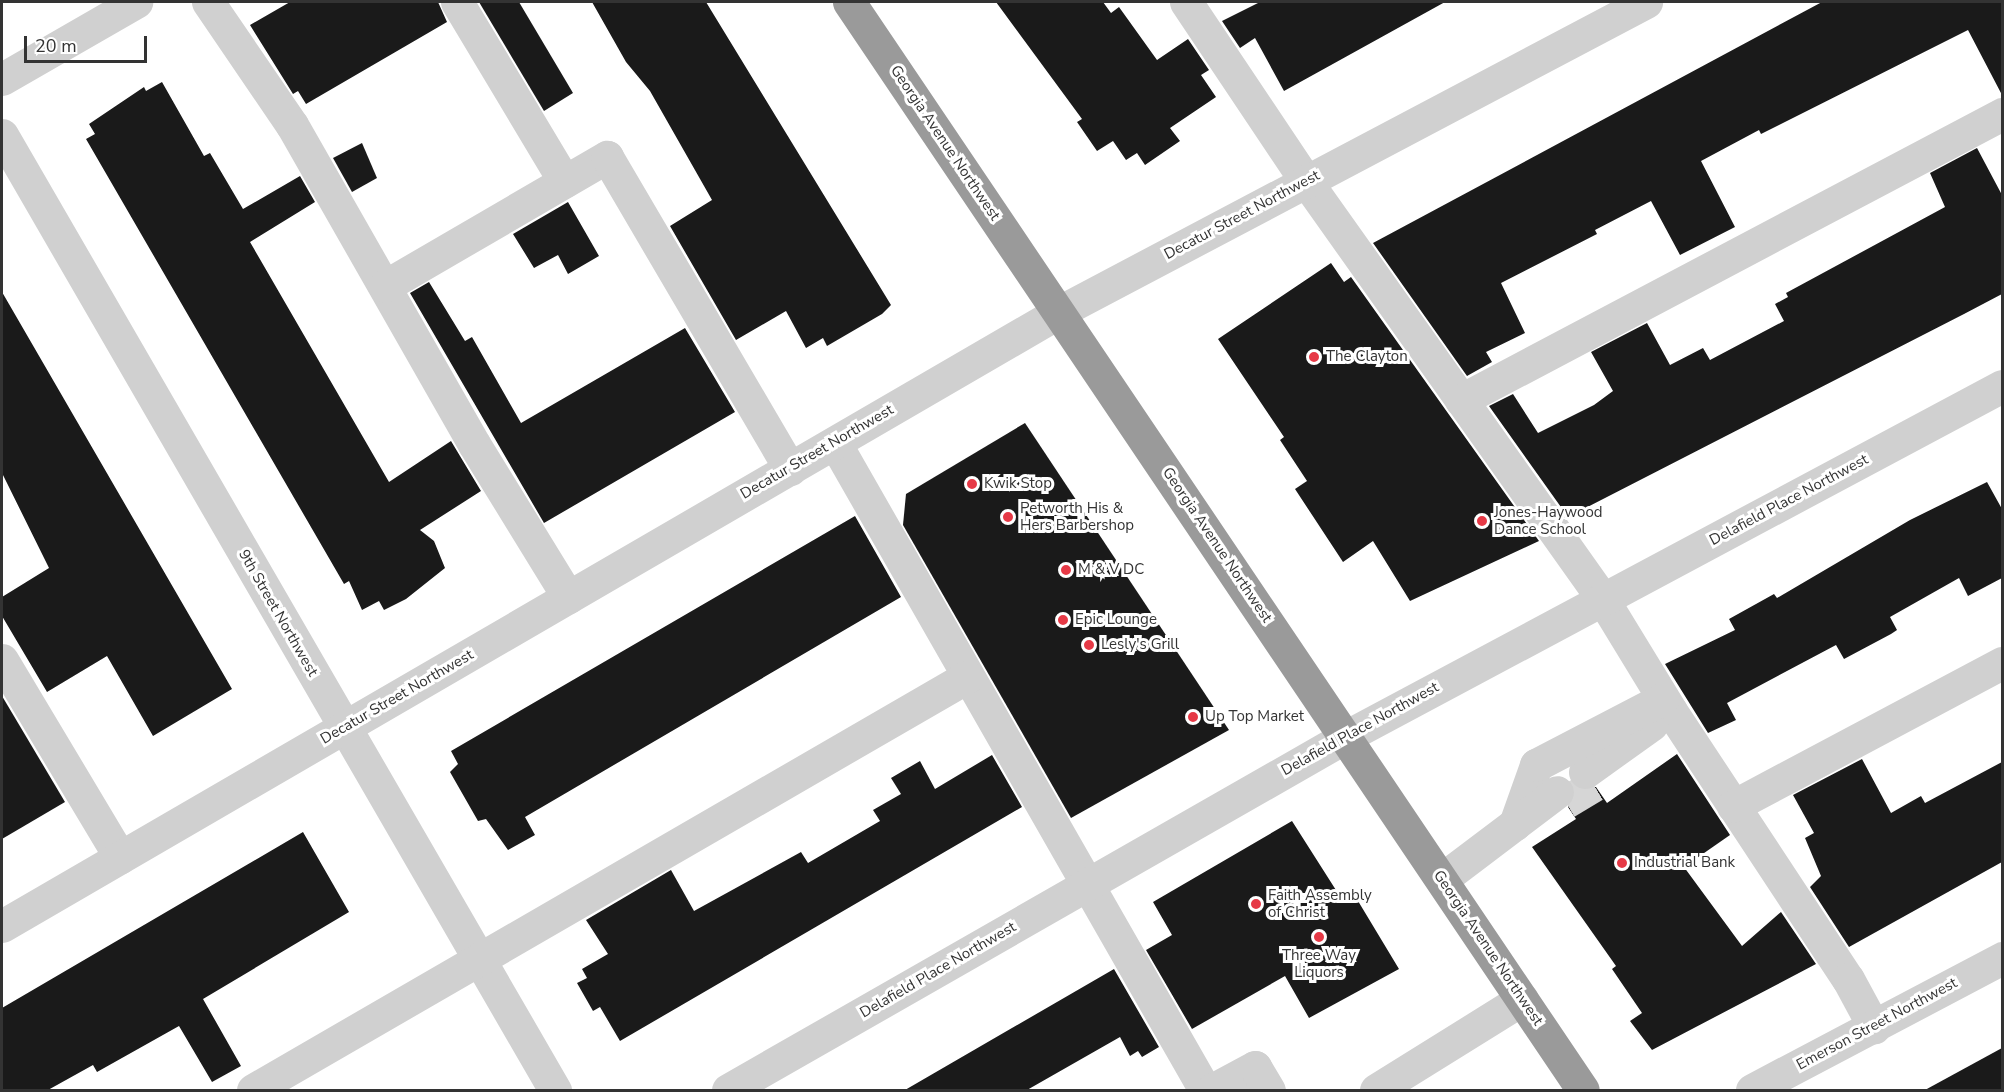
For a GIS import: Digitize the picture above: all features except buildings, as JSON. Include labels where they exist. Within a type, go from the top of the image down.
[{"type":"highway","name":"Georgia Avenue Northwest","points":[[849,2],[1347,736],[1583,1090]]},
{"type":"street","points":[[2,79],[136,2]]},
{"type":"street","points":[[208,2],[292,125],[568,597]]},
{"type":"street","points":[[457,2],[564,181]]},
{"type":"street","points":[[1186,2],[1306,181],[1602,598],[1672,712],[1848,979],[1874,1027]]},
{"type":"street","name":"Decatur Street Northwest","points":[[2,926],[1059,312],[1646,2]]},
{"type":"street","points":[[1461,400],[2002,114]]},
{"type":"street","name":"9th Street Northwest","points":[[2,135],[555,1090]]},
{"type":"street","points":[[385,286],[607,157],[789,469]]},
{"type":"street","name":"Delafield Place Northwest","points":[[728,1090],[1347,736],[2002,386]]},
{"type":"street","points":[[835,443],[1205,1090]]},
{"type":"street","points":[[2,660],[120,857]]},
{"type":"street","points":[[1733,806],[2002,663]]},
{"type":"street","points":[[253,1090],[967,677]]},
{"type":"street","points":[[1589,779],[1672,712]]},
{"type":"street","points":[[1515,824],[1536,765],[1672,712]]},
{"type":"street","points":[[1442,879],[1515,824],[1562,797]]},
{"type":"street","name":"Emerson Street Northwest","points":[[1752,1090],[2002,958]]},
{"type":"street","points":[[1376,1090],[1522,999]]},
{"type":"street","points":[[1212,1090],[1255,1067],[1269,1090]]},
{"type":"tunnel","points":[[1566,802],[1594,785]]},
{"type":"place","name":"The Clayton","points":[[1314,357]]},
{"type":"place","name":"Kwik Stop","points":[[972,484]]},
{"type":"place","name":"Petworth His & Hers Barbershop","points":[[1008,517]]},
{"type":"place","name":"Jones-Haywood Dance School","points":[[1482,521]]},
{"type":"place","name":"M & V DC","points":[[1066,570]]},
{"type":"place","name":"Epic Lounge","points":[[1063,620]]},
{"type":"place","name":"Lesly's Grill","points":[[1089,645]]},
{"type":"place","name":"Up Top Market","points":[[1193,717]]},
{"type":"place","name":"Industrial Bank","points":[[1622,863]]},
{"type":"place","name":"Faith Assembly of Christ","points":[[1256,904]]},
{"type":"place","name":"Three Way Liquors","points":[[1319,937]]}]
